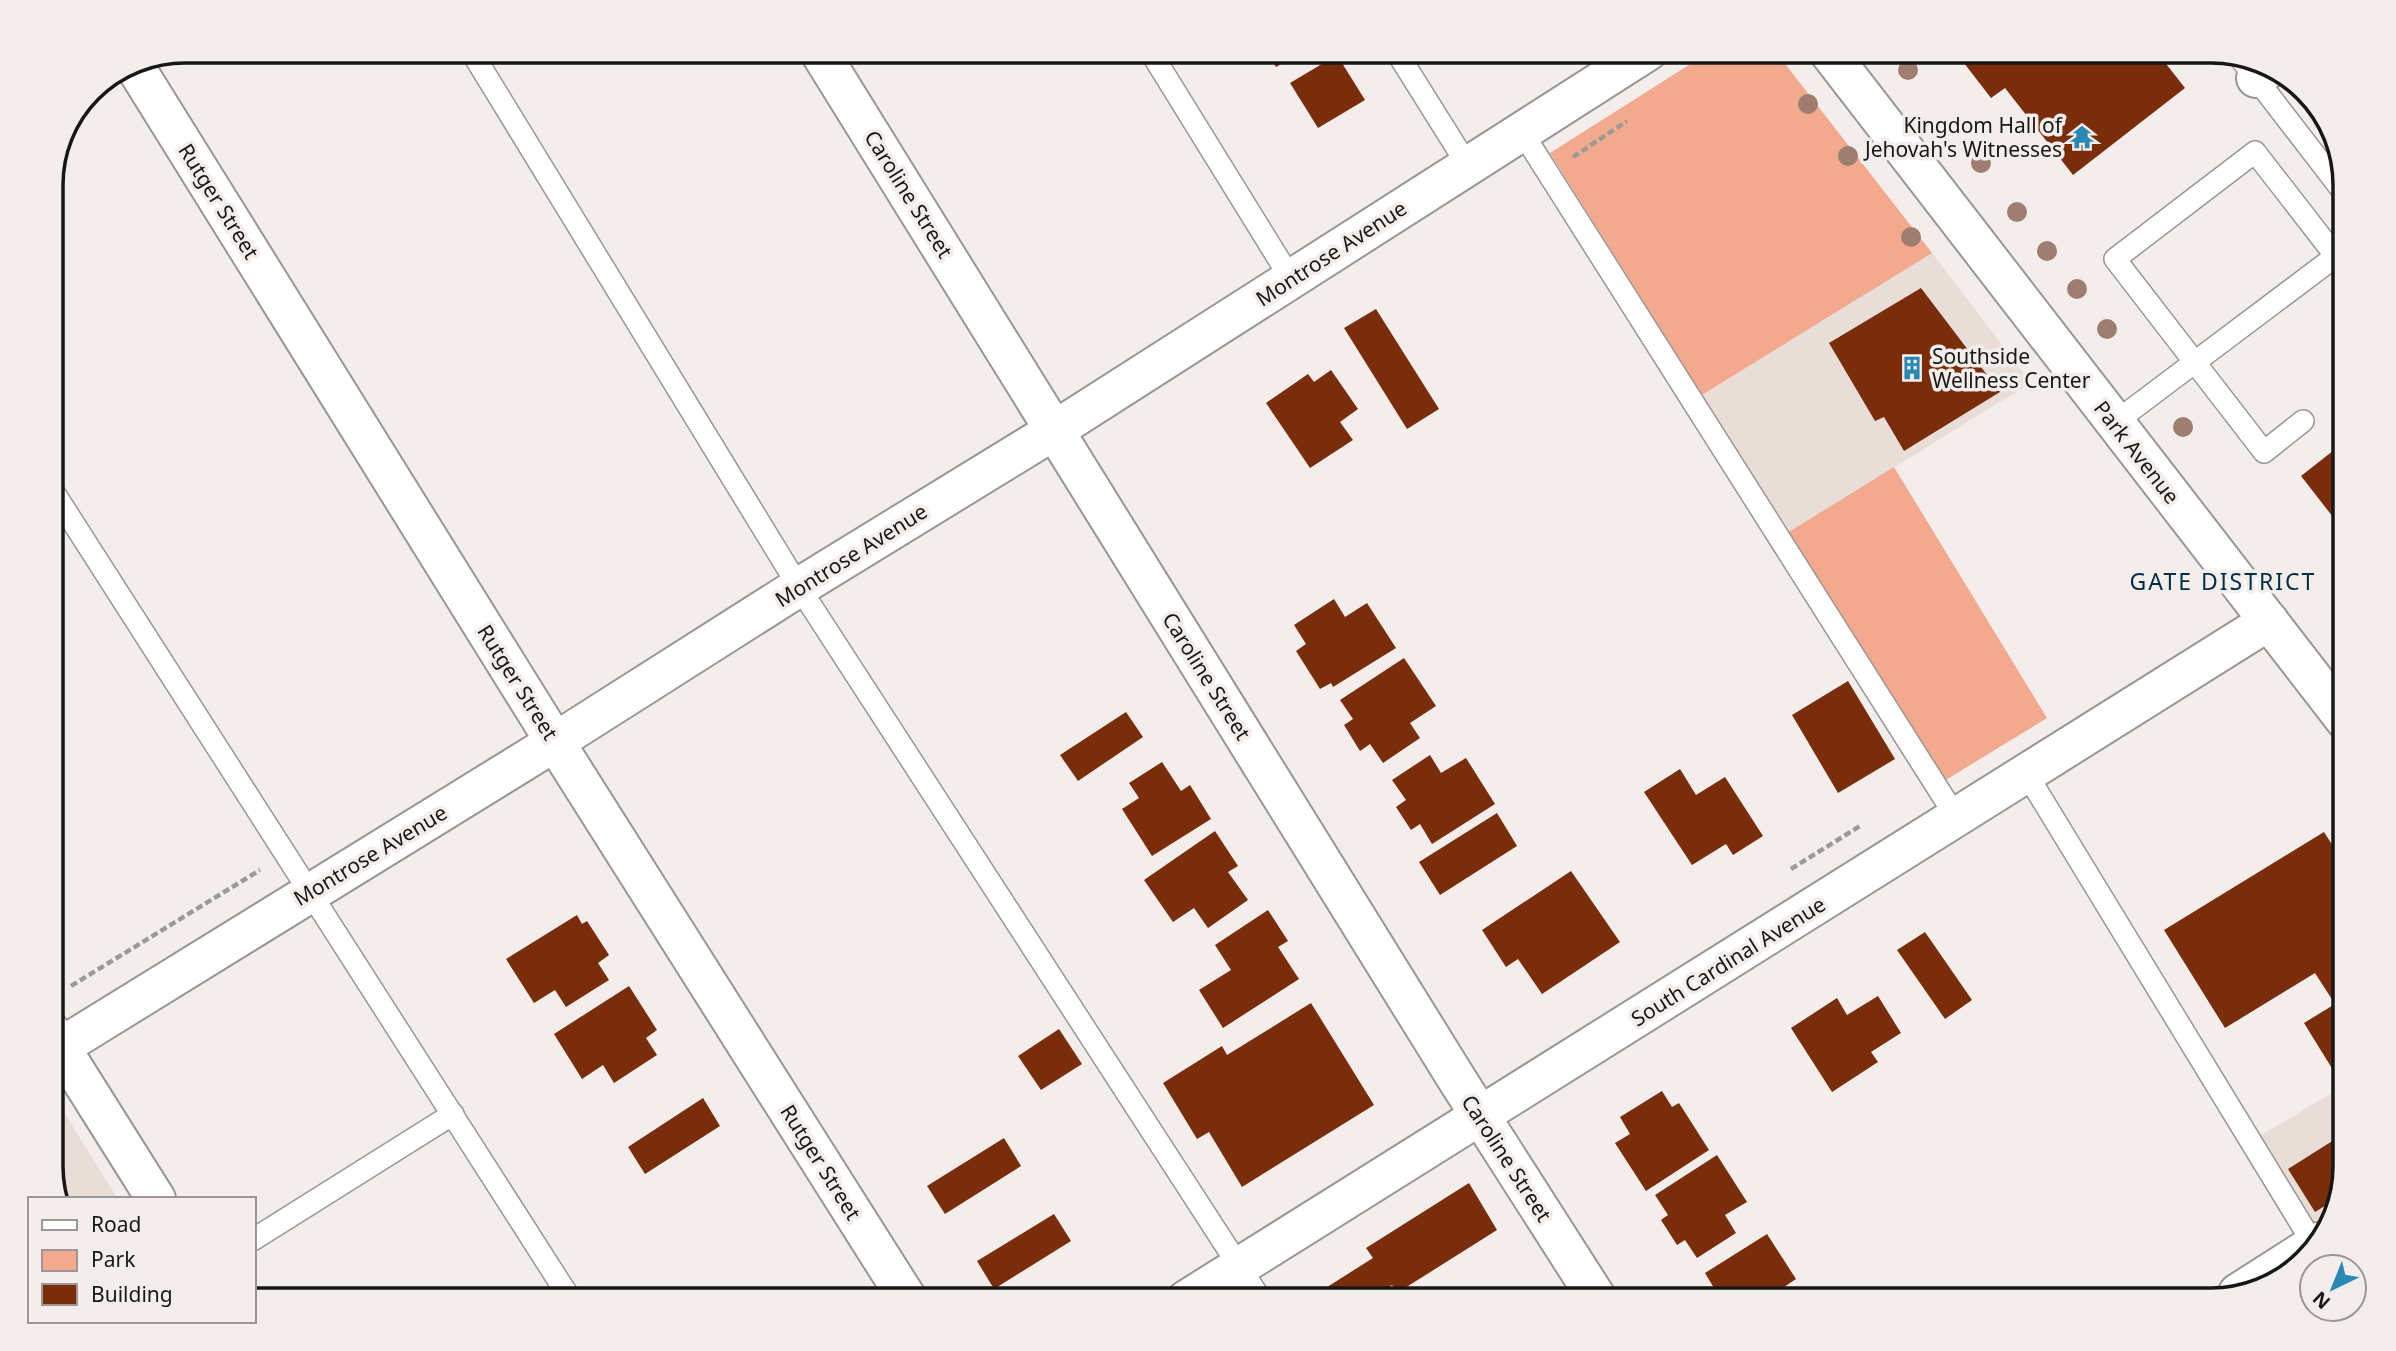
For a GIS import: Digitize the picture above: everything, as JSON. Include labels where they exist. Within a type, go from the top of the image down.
[{"type":"street","name":"Caroline Street","points":[[826,63],[1480,1116],[1590,1288]]},
{"type":"street","name":"Montrose Avenue","points":[[63,1039],[555,742],[799,587],[1055,430],[1629,63]]},
{"type":"street","name":"Park Avenue","points":[[1837,63],[2333,704]]},
{"type":"street","name":"Rutger Street","points":[[139,73],[555,742],[900,1288]]},
{"type":"street","name":"South Cardinal Avenue","points":[[1204,1288],[2269,621]]},
{"type":"street","points":[[63,1058],[155,1197]]},
{"type":"street","points":[[2267,1274],[2285,1263]]},
{"type":"lane","points":[[478,63],[799,587],[1253,1288]]},
{"type":"lane","points":[[1157,63],[1291,279]]},
{"type":"lane","points":[[1404,63],[1468,166]]},
{"type":"lane","points":[[2260,73],[2333,177]]},
{"type":"lane","points":[[1522,132],[1956,817]]},
{"type":"lane","points":[[2304,421],[2264,452],[2115,259],[2256,152],[2333,253]]},
{"type":"lane","points":[[2115,423],[2194,363],[2333,267]]},
{"type":"lane","points":[[63,507],[563,1288]]},
{"type":"lane","points":[[2026,773],[2311,1235]]},
{"type":"lane","points":[[256,1238],[453,1114]]},
{"type":"path","points":[[1563,164],[1628,121]]},
{"type":"path","points":[[1791,869],[1860,826]]},
{"type":"path","points":[[71,986],[270,864]]},
{"type":"shaded area","points":[[1932,253],[2031,383],[1787,533],[1702,395]]},
{"type":"shaded area","points":[[2333,1092],[2332,1181],[2320,1221],[2314,1224],[2260,1136]]},
{"type":"shaded area","points":[[63,1111],[117,1197],[68,1197],[63,1174]]},
{"type":"green space","points":[[1692,63],[1784,63],[1932,253],[1702,395],[1550,153]]},
{"type":"green space","points":[[1894,467],[2047,718],[1944,781],[1787,533]]},
{"type":"building","points":[[1324,63],[1342,63],[1365,100],[1318,128],[1290,83]]},
{"type":"building","name":"Kingdom Hall of Jehovah's Witnesses","points":[[1964,63],[2165,63],[2185,88],[2073,175],[2005,88],[1991,98]]},
{"type":"building","name":"Southside Wellness Center","points":[[1921,288],[2000,392],[1904,451],[1884,417],[1875,421],[1829,343]]},
{"type":"building","points":[[1376,309],[1439,409],[1407,429],[1344,328]]},
{"type":"building","points":[[1331,370],[1358,409],[1340,422],[1353,440],[1310,468],[1266,403],[1308,374],[1314,382]]},
{"type":"building","points":[[2333,451],[2333,517],[2301,476]]},
{"type":"building","points":[[1334,599],[1345,617],[1367,603],[1396,648],[1333,687],[1331,683],[1320,689],[1296,651],[1306,644],[1294,625]]},
{"type":"building","points":[[1404,658],[1436,706],[1410,723],[1420,738],[1383,763],[1370,744],[1360,751],[1344,725],[1353,719],[1340,700]]},
{"type":"building","points":[[1848,681],[1895,759],[1838,793],[1792,715]]},
{"type":"building","points":[[1126,712],[1143,737],[1078,781],[1060,755]]},
{"type":"building","points":[[1430,755],[1441,773],[1466,758],[1495,804],[1432,844],[1420,824],[1411,830],[1396,807],[1406,800],[1392,780]]},
{"type":"building","points":[[1162,762],[1181,791],[1190,785],[1211,819],[1152,856],[1122,809],[1139,798],[1129,783]]},
{"type":"building","points":[[1680,769],[1696,795],[1725,777],[1763,836],[1733,855],[1726,844],[1692,865],[1644,792]]},
{"type":"building","points":[[1497,813],[1517,846],[1440,895],[1419,862]]},
{"type":"building","points":[[1215,831],[1238,866],[1228,872],[1248,900],[1208,928],[1194,908],[1173,922],[1144,880]]},
{"type":"building","points":[[2324,832],[2333,846],[2333,1001],[2315,973],[2225,1028],[2164,930]]},
{"type":"building","points":[[1571,871],[1620,942],[1542,994],[1518,959],[1506,967],[1482,930]]},
{"type":"building","points":[[1268,910],[1288,941],[1278,947],[1299,979],[1223,1028],[1199,990],[1231,970],[1215,945]]},
{"type":"building","points":[[577,915],[582,924],[587,921],[609,955],[598,963],[609,980],[566,1007],[555,990],[534,1003],[506,959]]},
{"type":"building","points":[[1925,932],[1972,1000],[1945,1019],[1897,950]]},
{"type":"building","points":[[629,986],[657,1030],[646,1038],[657,1055],[614,1083],[603,1065],[582,1079],[554,1034]]},
{"type":"building","points":[[1878,996],[1901,1033],[1871,1052],[1878,1062],[1832,1092],[1791,1028],[1837,998],[1847,1015]]},
{"type":"building","points":[[1311,1003],[1374,1105],[1242,1187],[1209,1132],[1197,1139],[1163,1083],[1222,1046],[1227,1055]]},
{"type":"building","points":[[2333,1005],[2333,1070],[2304,1023]]},
{"type":"building","points":[[1059,1029],[1082,1064],[1041,1090],[1018,1056]]},
{"type":"building","points":[[1662,1091],[1672,1107],[1679,1103],[1709,1150],[1646,1191],[1615,1143],[1630,1134],[1620,1117]]},
{"type":"building","points":[[703,1098],[720,1126],[645,1174],[628,1147]]},
{"type":"building","points":[[1004,1138],[1021,1166],[945,1214],[927,1186]]},
{"type":"building","points":[[2333,1141],[2332,1181],[2326,1205],[2315,1212],[2288,1169]]},
{"type":"building","points":[[1717,1155],[1747,1202],[1725,1215],[1736,1233],[1697,1258],[1685,1240],[1677,1245],[1661,1220],[1668,1215],[1655,1195]]},
{"type":"building","points":[[1469,1183],[1497,1230],[1405,1288],[1394,1288],[1392,1285],[1387,1288],[1326,1288],[1373,1258],[1366,1248]]},
{"type":"building","points":[[1054,1214],[1071,1241],[996,1288],[977,1261]]},
{"type":"building","points":[[1767,1234],[1796,1279],[1782,1288],[1714,1288],[1705,1273]]},
{"type":"place","name":"Kingdom Hall of Jehovah's Witnesses","points":[[2082,137]]},
{"type":"place","name":"Southside Wellness Center","points":[[1912,368]]},
{"type":"district","name":"GATE DISTRICT","points":[[2223,581]]}]
